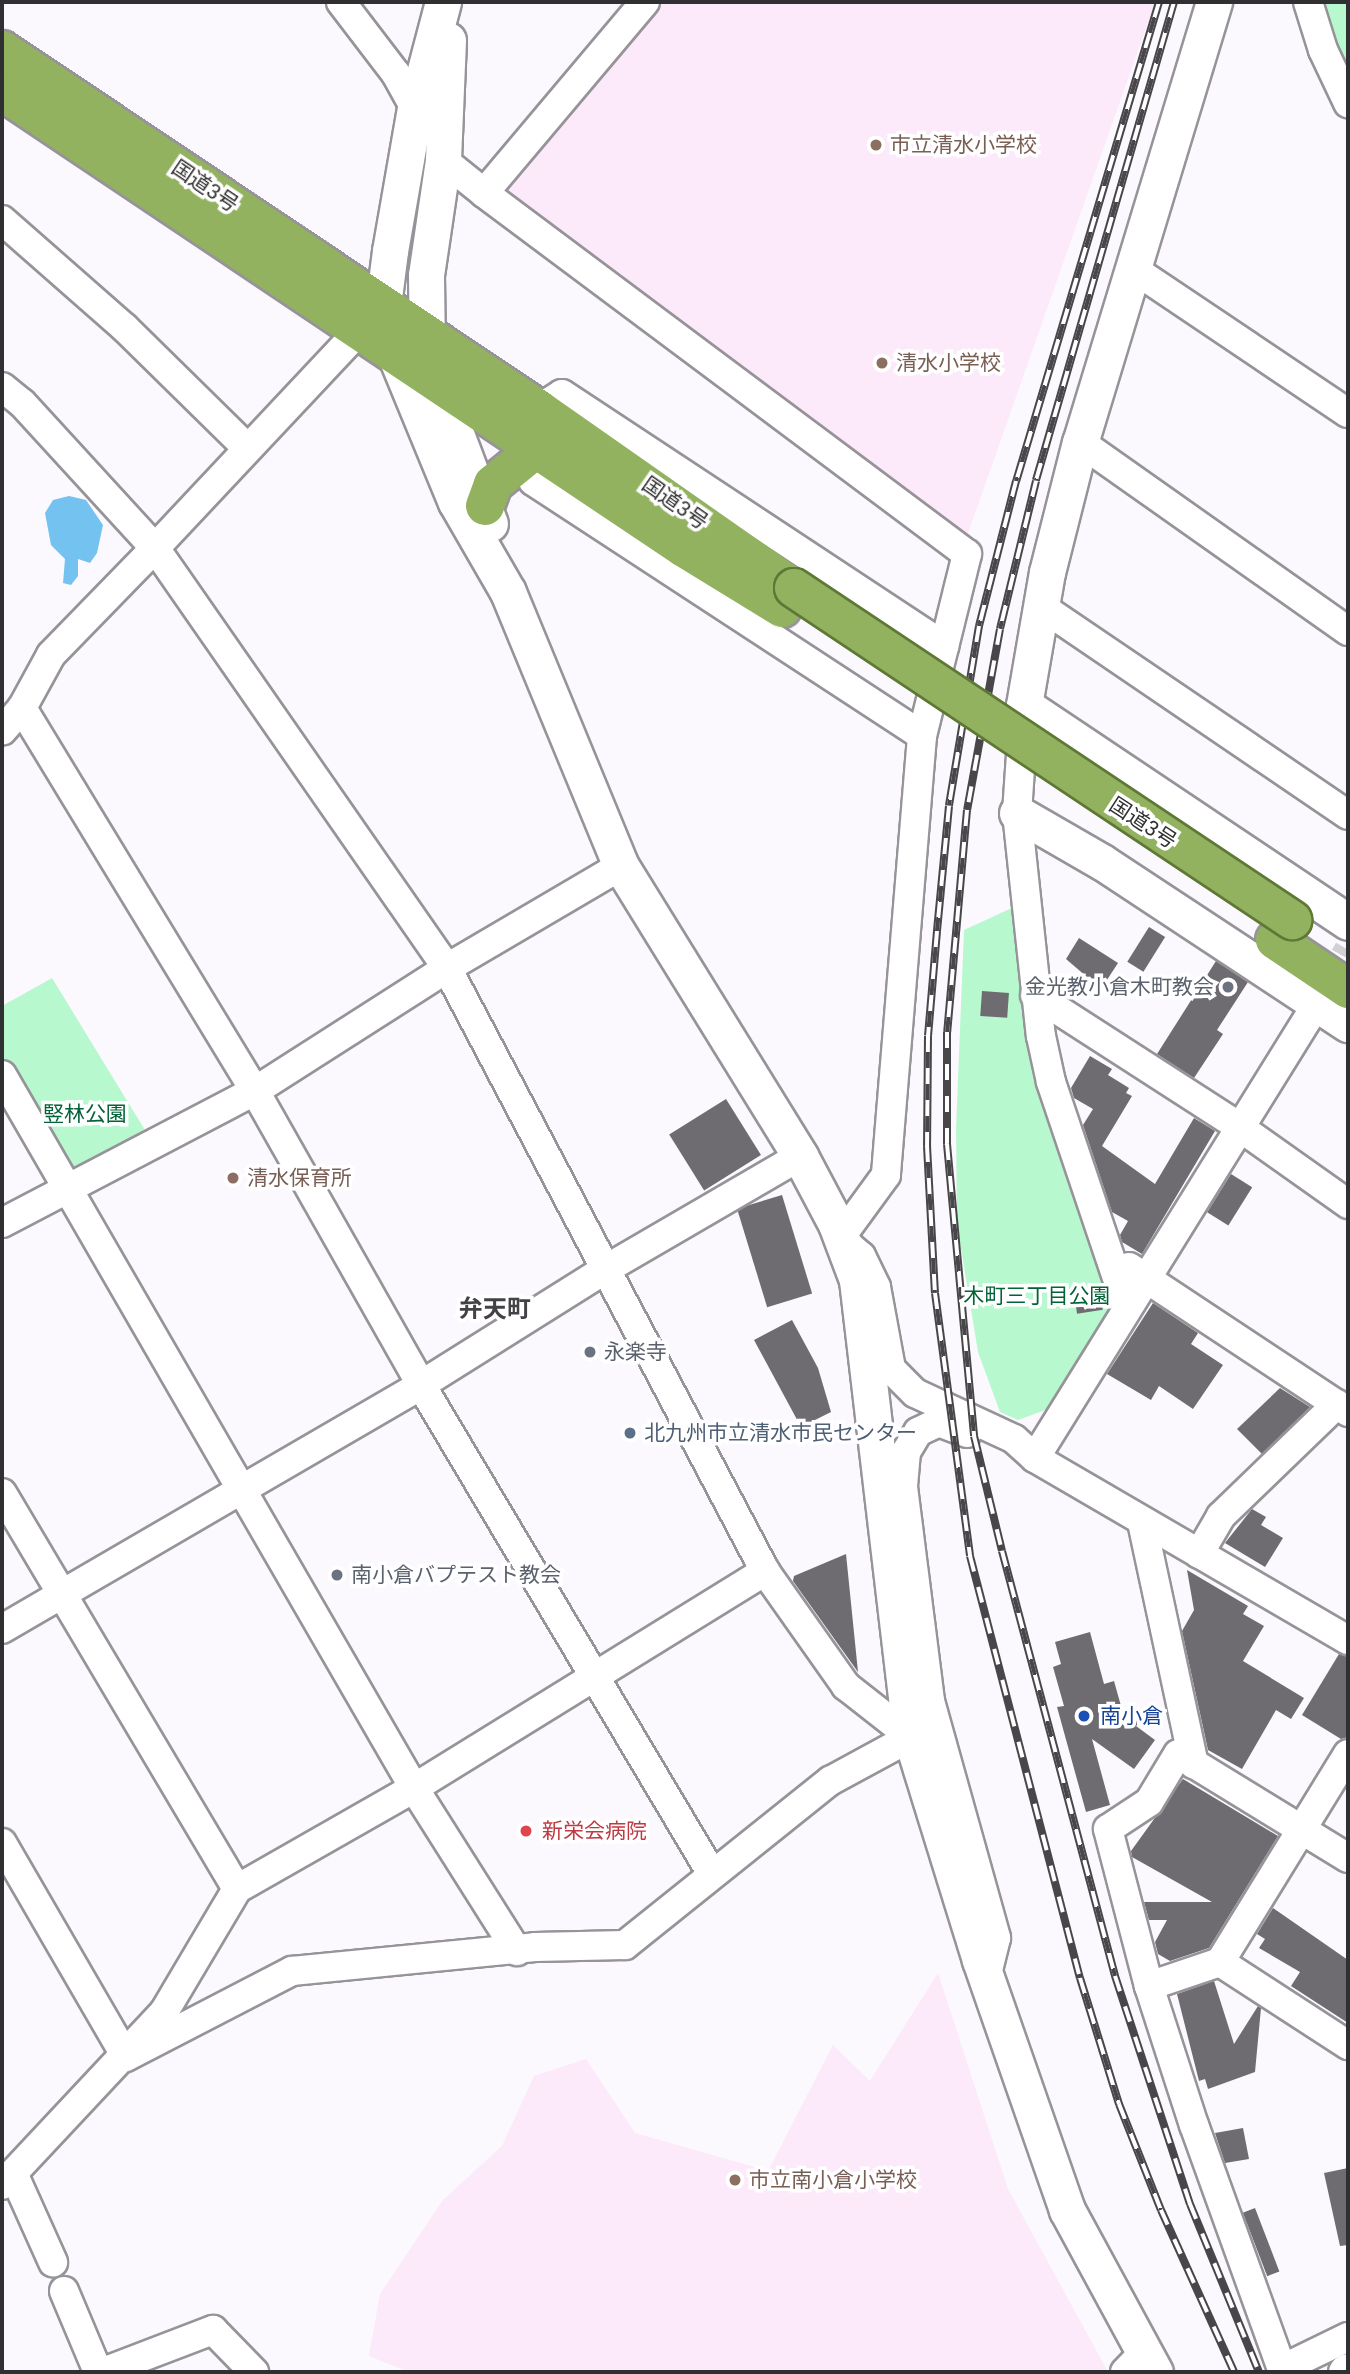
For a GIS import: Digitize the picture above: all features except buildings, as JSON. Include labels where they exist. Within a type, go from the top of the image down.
[{"type":"highway","name":"国道3号","points":[[2,50],[331,270],[371,318],[410,344],[538,409],[788,598],[1283,930],[1348,957]]},
{"type":"highway","name":"国道3号","points":[[2,91],[329,309],[371,318]]},
{"type":"highway","name":"国道3号","points":[[410,344],[435,383],[536,449],[788,598]]},
{"type":"highway","points":[[485,506],[493,484],[536,449]]},
{"type":"highway","name":"国道3号","points":[[1283,930],[1329,995]]},
{"type":"street","points":[[341,2],[430,114],[443,160],[426,275],[410,344],[456,502],[508,592]]},
{"type":"street","points":[[371,318],[430,114],[443,2]]},
{"type":"street","points":[[2,731],[22,708],[51,655],[155,548],[401,284],[449,2]]},
{"type":"street","points":[[484,193],[645,2]]},
{"type":"street","points":[[1127,1308],[1102,1241],[1051,1082],[1035,995],[1017,813],[1024,705],[1042,607],[1080,442],[1214,2]]},
{"type":"street","points":[[1308,2],[1323,50],[1348,103]]},
{"type":"street","points":[[443,160],[967,554],[922,736],[886,1175],[840,1238]]},
{"type":"street","points":[[2,220],[125,328],[247,448]]},
{"type":"street","points":[[331,270],[367,273],[390,251]]},
{"type":"street","points":[[1132,268],[1348,413]]},
{"type":"street","points":[[435,383],[485,506],[508,592],[621,866],[800,1156],[857,1280],[911,1737],[986,1978],[1067,2210],[1141,2366]]},
{"type":"street","points":[[2,387],[155,548],[447,968],[765,1571],[846,1686],[911,1737]]},
{"type":"street","points":[[538,409],[562,394],[944,646]]},
{"type":"street","points":[[1080,442],[1348,631]]},
{"type":"street","points":[[536,449],[533,481],[922,736]]},
{"type":"street","points":[[1042,607],[1348,815]]},
{"type":"street","points":[[1024,705],[1348,922]]},
{"type":"street","points":[[22,708],[255,1091],[421,1385],[712,1874]]},
{"type":"street","points":[[1017,813],[1329,995],[1348,1024]]},
{"type":"street","points":[[2,1223],[255,1091],[447,968],[621,866]]},
{"type":"street","points":[[1035,995],[1238,1126],[1348,1204]]},
{"type":"street","points":[[1035,1458],[1238,1126],[1329,995]]},
{"type":"street","points":[[2,1075],[414,1788],[517,1951]]},
{"type":"street","points":[[2,1629],[421,1385],[606,1269],[800,1156]]},
{"type":"street","points":[[840,1238],[860,1256],[876,1287],[891,1369],[898,1378],[915,1393],[1014,1439],[1035,1458]]},
{"type":"street","points":[[1102,1241],[1145,1278],[1341,1400],[1221,1516],[1199,1554]]},
{"type":"street","points":[[986,1978],[996,1938],[930,1701],[904,1467],[913,1437],[939,1422],[1035,1458],[1348,1640]]},
{"type":"street","points":[[2,1493],[237,1889]]},
{"type":"street","points":[[1142,1522],[1194,1764]]},
{"type":"street","points":[[53,2262],[7,2179],[80,2098],[126,2057],[164,2012],[237,1889],[414,1788],[765,1571]]},
{"type":"street","points":[[126,2057],[292,1971],[517,1951],[625,1945],[830,1781],[911,1737]]},
{"type":"street","points":[[1348,1858],[1178,1754],[1149,1802],[1108,1829],[1149,1986],[1194,2125],[1282,2369],[1348,2337]]},
{"type":"street","points":[[1149,1986],[1220,1962],[1348,1754]]},
{"type":"street","points":[[2,1843],[126,2057]]},
{"type":"street","points":[[1220,1962],[1348,2045]]},
{"type":"street","points":[[64,2291],[98,2372]]},
{"type":"street","points":[[103,2372],[213,2330],[254,2372]]},
{"type":"shaded area","name":"清水小学校","points":[[652,2],[1155,2],[967,536],[503,189]]},
{"type":"shaded area","name":"市立南小倉小学校","points":[[938,1973],[1008,2189],[1108,2372],[409,2372],[369,2356],[380,2294],[443,2200],[502,2146],[534,2076],[586,2059],[635,2133],[768,2171],[833,2045],[870,2081]]},
{"type":"green space","points":[[1317,2],[1348,2],[1348,74]]},
{"type":"green space","name":"木町三丁目公園","points":[[1014,907],[1035,1076],[1107,1295],[1108,1312],[1051,1408],[1018,1420],[1000,1412],[978,1352],[957,1224],[956,1129],[964,930]]},
{"type":"green space","name":"竪林公園","points":[[52,978],[148,1135],[82,1174],[69,1170],[2,1056],[2,1006]]},
{"type":"water","points":[[69,496],[86,500],[103,525],[97,553],[90,563],[78,559],[78,576],[71,585],[63,583],[65,559],[51,545],[45,513],[53,500]]},
{"type":"tunnel","points":[[1323,993],[1348,950]]},
{"type":"railway","points":[[1159,2],[1016,481],[979,626],[949,806],[928,1036],[927,1146],[935,1293],[970,1556],[1080,1978],[1119,2104],[1161,2210],[1234,2372]]},
{"type":"railway","points":[[1174,2],[1036,481],[1000,629],[967,810],[947,1032],[947,1144],[974,1436],[1002,1551],[1115,1976],[1190,2204],[1259,2372]]},
{"type":"place","name":"市立清水小学校","points":[[876,145]]},
{"type":"place","name":"清水小学校","points":[[882,363]]},
{"type":"place","name":"金光教小倉木町教会","points":[[1228,987]]},
{"type":"place","name":"清水保育所","points":[[233,1178]]},
{"type":"place","name":"永楽寺","points":[[590,1352]]},
{"type":"place","name":"北九州市立清水市民センター","points":[[630,1433]]},
{"type":"place","name":"南小倉バプテスト教会","points":[[337,1575]]},
{"type":"place","name":"南小倉","points":[[1084,1716]]},
{"type":"place","name":"新栄会病院","points":[[526,1831]]},
{"type":"place","name":"市立南小倉小学校","points":[[735,2180]]},
{"type":"district","name":"弁天町","points":[[495,1310]]}]
